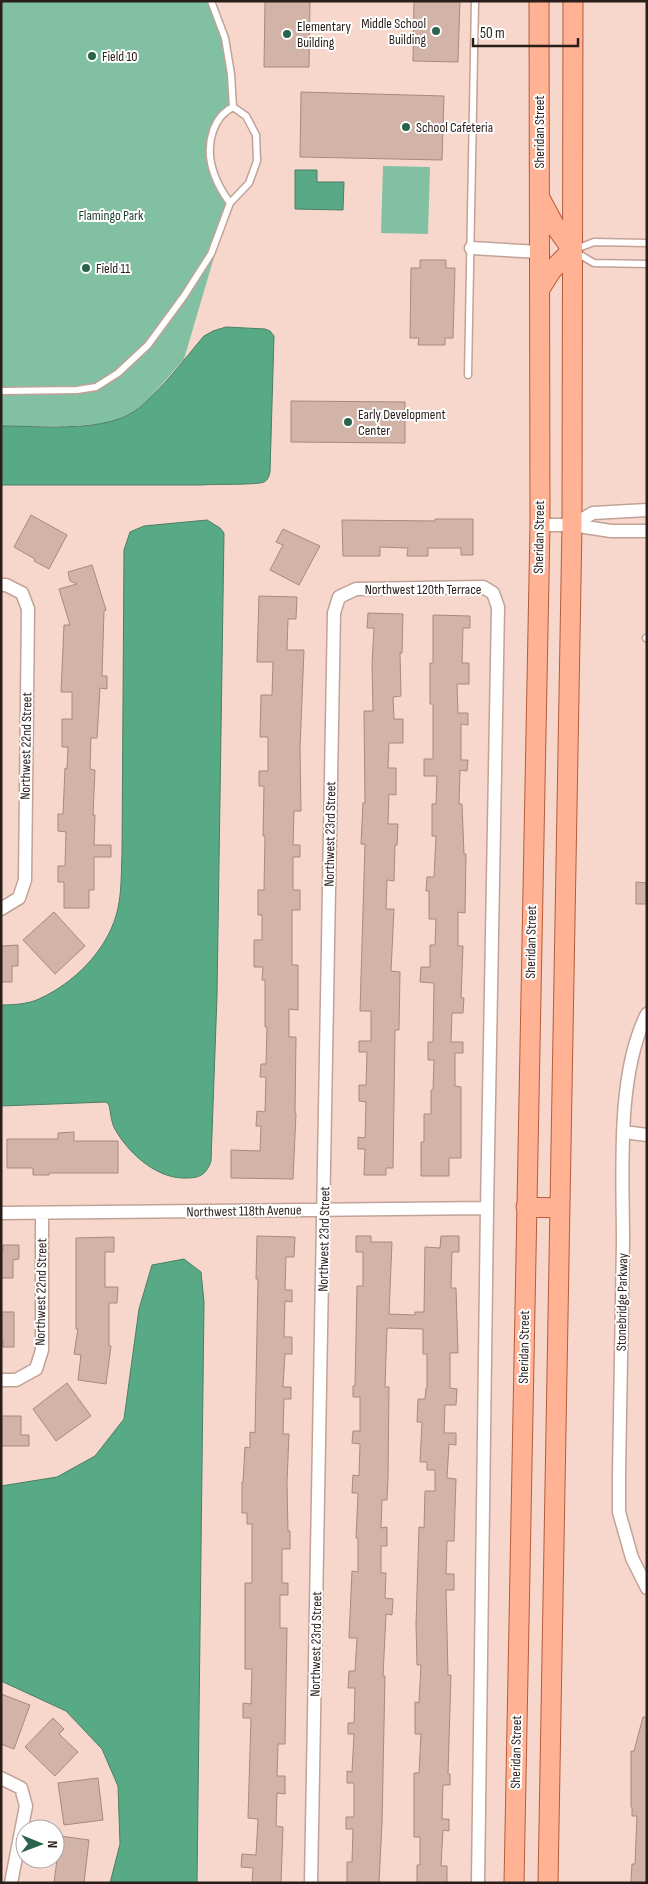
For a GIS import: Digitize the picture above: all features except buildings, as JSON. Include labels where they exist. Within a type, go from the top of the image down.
[{"type":"main road","name":"Sheridan Street","points":[[514,1883],[540,525],[539,1]]},
{"type":"main road","points":[[548,1883],[572,525],[573,1]]},
{"type":"main road","points":[[540,196],[555,226],[572,250]]},
{"type":"main road","points":[[540,289],[552,270],[572,250]]},
{"type":"main road","points":[[526,1207],[560,1208]]},
{"type":"street","points":[[471,248],[540,252]]},
{"type":"street","points":[[572,525],[594,513],[647,510]]},
{"type":"street","points":[[540,525],[572,525],[611,531],[647,531]]},
{"type":"street","name":"Northwest 22nd Street","points":[[1,585],[6,585],[22,593],[28,609],[24,880],[19,898],[1,909]]},
{"type":"street","name":"Northwest 120th Terrace","points":[[339,597],[356,589],[483,587],[493,593],[498,606],[487,1208]]},
{"type":"street","name":"Northwest 23rd Street","points":[[311,1883],[334,613],[339,597]]},
{"type":"street","name":"Stonebridge Parkway","points":[[647,1014],[638,1031],[628,1074],[624,1132],[620,1512],[632,1558],[647,1588]]},
{"type":"street","points":[[624,1132],[647,1135]]},
{"type":"street","points":[[478,1883],[487,1208]]},
{"type":"street","name":"Northwest 118th Avenue","points":[[1,1214],[487,1208]]},
{"type":"street","name":"Northwest 22nd Street","points":[[1,1380],[16,1380],[36,1369],[42,1350],[42,1213]]},
{"type":"street","points":[[1,1778],[21,1788],[26,1806],[10,1883]]},
{"type":"lane","points":[[211,1],[225,38],[231,74],[232,108]]},
{"type":"lane","points":[[468,375],[475,1]]},
{"type":"lane","points":[[1,390],[76,390],[96,387],[118,373],[148,345],[184,296],[211,254],[230,203],[249,183],[257,161],[256,136],[246,116],[232,108]]},
{"type":"lane","points":[[230,203],[215,179],[210,162],[209,143],[223,112],[232,108]]},
{"type":"lane","points":[[572,250],[594,242],[647,243]]},
{"type":"lane","points":[[572,250],[594,263],[647,264]]},
{"type":"green space","name":"Flamingo Park","points":[[1,1],[211,1],[225,38],[233,107],[216,124],[210,162],[230,203],[184,359],[149,399],[130,414],[109,423],[73,426],[1,426]]},
{"type":"green space","points":[[383,166],[430,167],[428,234],[381,233]]},
{"type":"shaded area","points":[[295,170],[317,170],[317,182],[344,182],[343,210],[295,209]]},
{"type":"shaded area","points":[[226,327],[265,329],[274,336],[270,472],[265,481],[253,484],[200,485],[1,485],[1,426],[67,427],[85,426],[117,420],[130,414],[149,399],[179,367],[204,336]]},
{"type":"shaded area","points":[[207,520],[220,528],[224,533],[217,996],[211,1161],[208,1169],[197,1177],[177,1178],[156,1171],[130,1149],[116,1131],[112,1122],[109,1105],[106,1102],[1,1106],[1,1005],[35,1001],[64,984],[76,975],[96,954],[111,929],[118,908],[122,854],[124,550],[130,532],[144,526]]},
{"type":"shaded area","points":[[184,1259],[201,1272],[204,1302],[197,1883],[110,1883],[120,1844],[118,1786],[102,1749],[66,1711],[1,1681],[1,1486],[57,1477],[95,1456],[124,1419],[139,1309],[152,1265]]},
{"type":"place","name":"Middle School Building","points":[[436,31]]},
{"type":"place","name":"Elementary Building","points":[[287,34]]},
{"type":"place","name":"Field 10","points":[[92,56]]},
{"type":"place","name":"School Cafeteria","points":[[406,127]]},
{"type":"place","name":"Field 11","points":[[86,268]]},
{"type":"place","name":"Early Development Center","points":[[348,422]]}]
